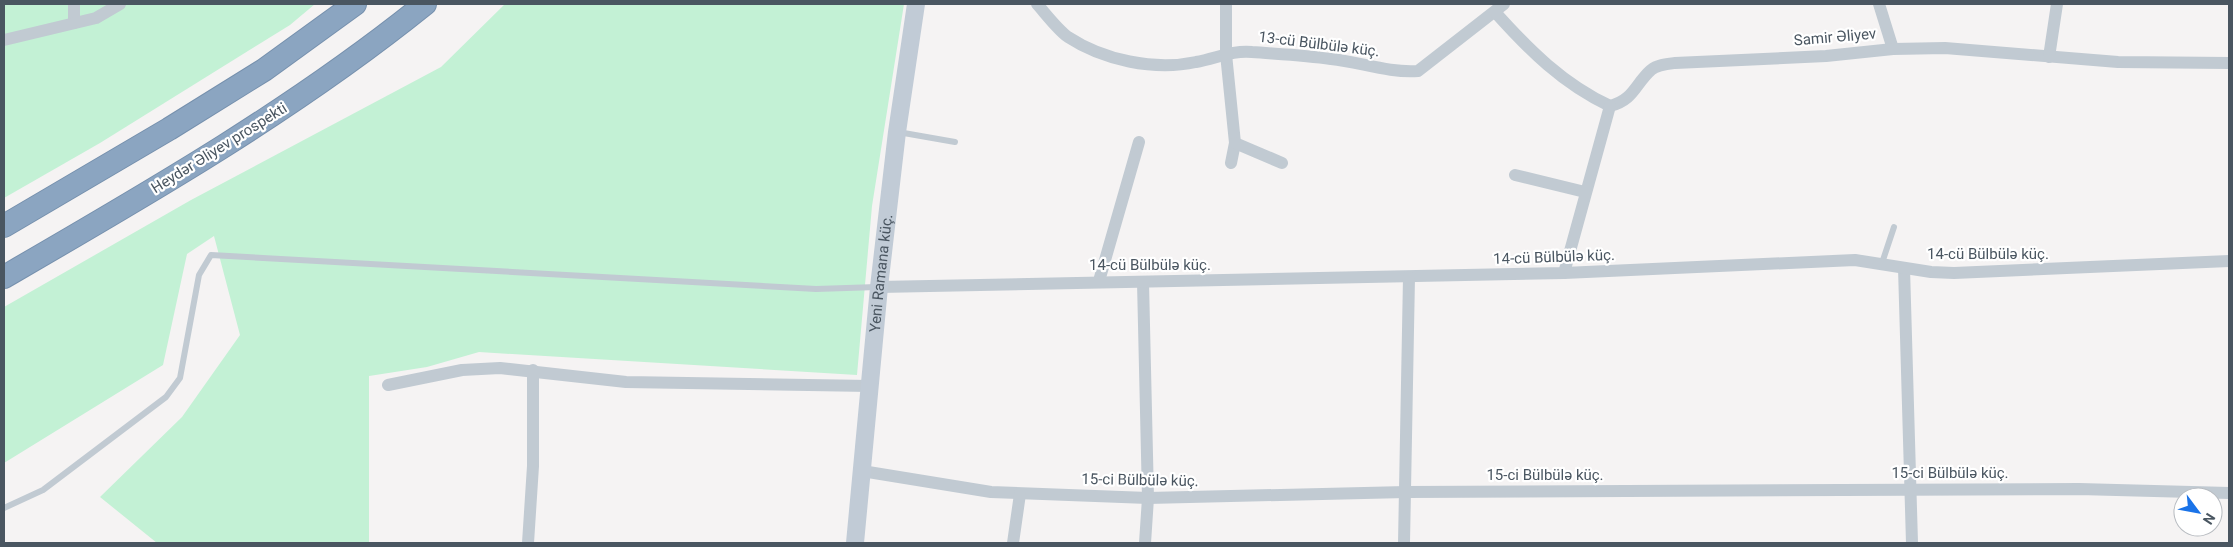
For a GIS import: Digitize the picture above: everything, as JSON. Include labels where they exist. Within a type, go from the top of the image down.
[{"type":"highway","points":[[4,226],[248,80],[355,4]]},
{"type":"highway","name":"Heydər Əliyev prospekti","points":[[4,277],[192,166],[286,106],[384,37],[425,4]]},
{"type":"street","points":[[74,4],[74,22]]},
{"type":"street","points":[[4,40],[96,18],[120,4]]},
{"type":"street","name":"Yeni Ramana küç.","points":[[855,543],[879,287],[897,132],[916,4]]},
{"type":"street","name":"13-cü Bülbülə küç.","points":[[1037,4],[1067,36],[1100,54],[1142,63],[1174,65],[1246,51],[1322,58],[1402,72],[1418,71],[1500,8]]},
{"type":"street","points":[[1226,4],[1226,54],[1235,143],[1231,163]]},
{"type":"street","points":[[1879,4],[1893,49]]},
{"type":"street","points":[[2048,57],[2057,4]]},
{"type":"street","points":[[1500,8],[1524,44],[1549,68],[1591,97],[1610,106],[1564,274]]},
{"type":"street","name":"Samir Əliyev","points":[[1610,106],[1621,103],[1631,96],[1652,69],[1661,65],[1826,56],[1893,49],[1970,50],[2118,62],[2229,63]]},
{"type":"street","points":[[1099,281],[1139,142]]},
{"type":"street","points":[[1235,143],[1282,163]]},
{"type":"street","points":[[1515,175],[1586,192]]},
{"type":"street","name":"14-cü Bülbülə küç.","points":[[879,287],[1099,281],[1143,282],[1564,274],[1855,260],[1938,272],[1991,272],[2229,262]]},
{"type":"street","points":[[1904,268],[1912,543]]},
{"type":"street","points":[[1404,543],[1409,277]]},
{"type":"street","points":[[1143,282],[1148,498],[1145,543]]},
{"type":"street","points":[[388,385],[462,370],[500,368],[533,370],[626,382],[870,386]]},
{"type":"street","points":[[528,543],[533,466],[533,370]]},
{"type":"street","name":"15-ci Bülbülə küç.","points":[[862,471],[991,492],[1148,498],[1406,492],[1911,489],[2079,489],[2229,493]]},
{"type":"street","points":[[1014,543],[1020,494]]},
{"type":"lane","points":[[897,132],[954,142]]},
{"type":"lane","points":[[1882,263],[1894,227]]},
{"type":"lane","points":[[4,508],[43,490],[166,397],[180,378],[199,275],[211,255],[816,289],[879,287]]},
{"type":"green space","points":[[4,4],[315,4],[290,25],[100,143],[4,198]]},
{"type":"green space","points":[[505,4],[904,4],[872,206],[857,375],[479,352],[427,367],[369,376],[369,543],[157,543],[100,497],[182,417],[240,335],[214,236],[187,254],[163,365],[4,463],[4,307],[191,200],[441,67]]}]
